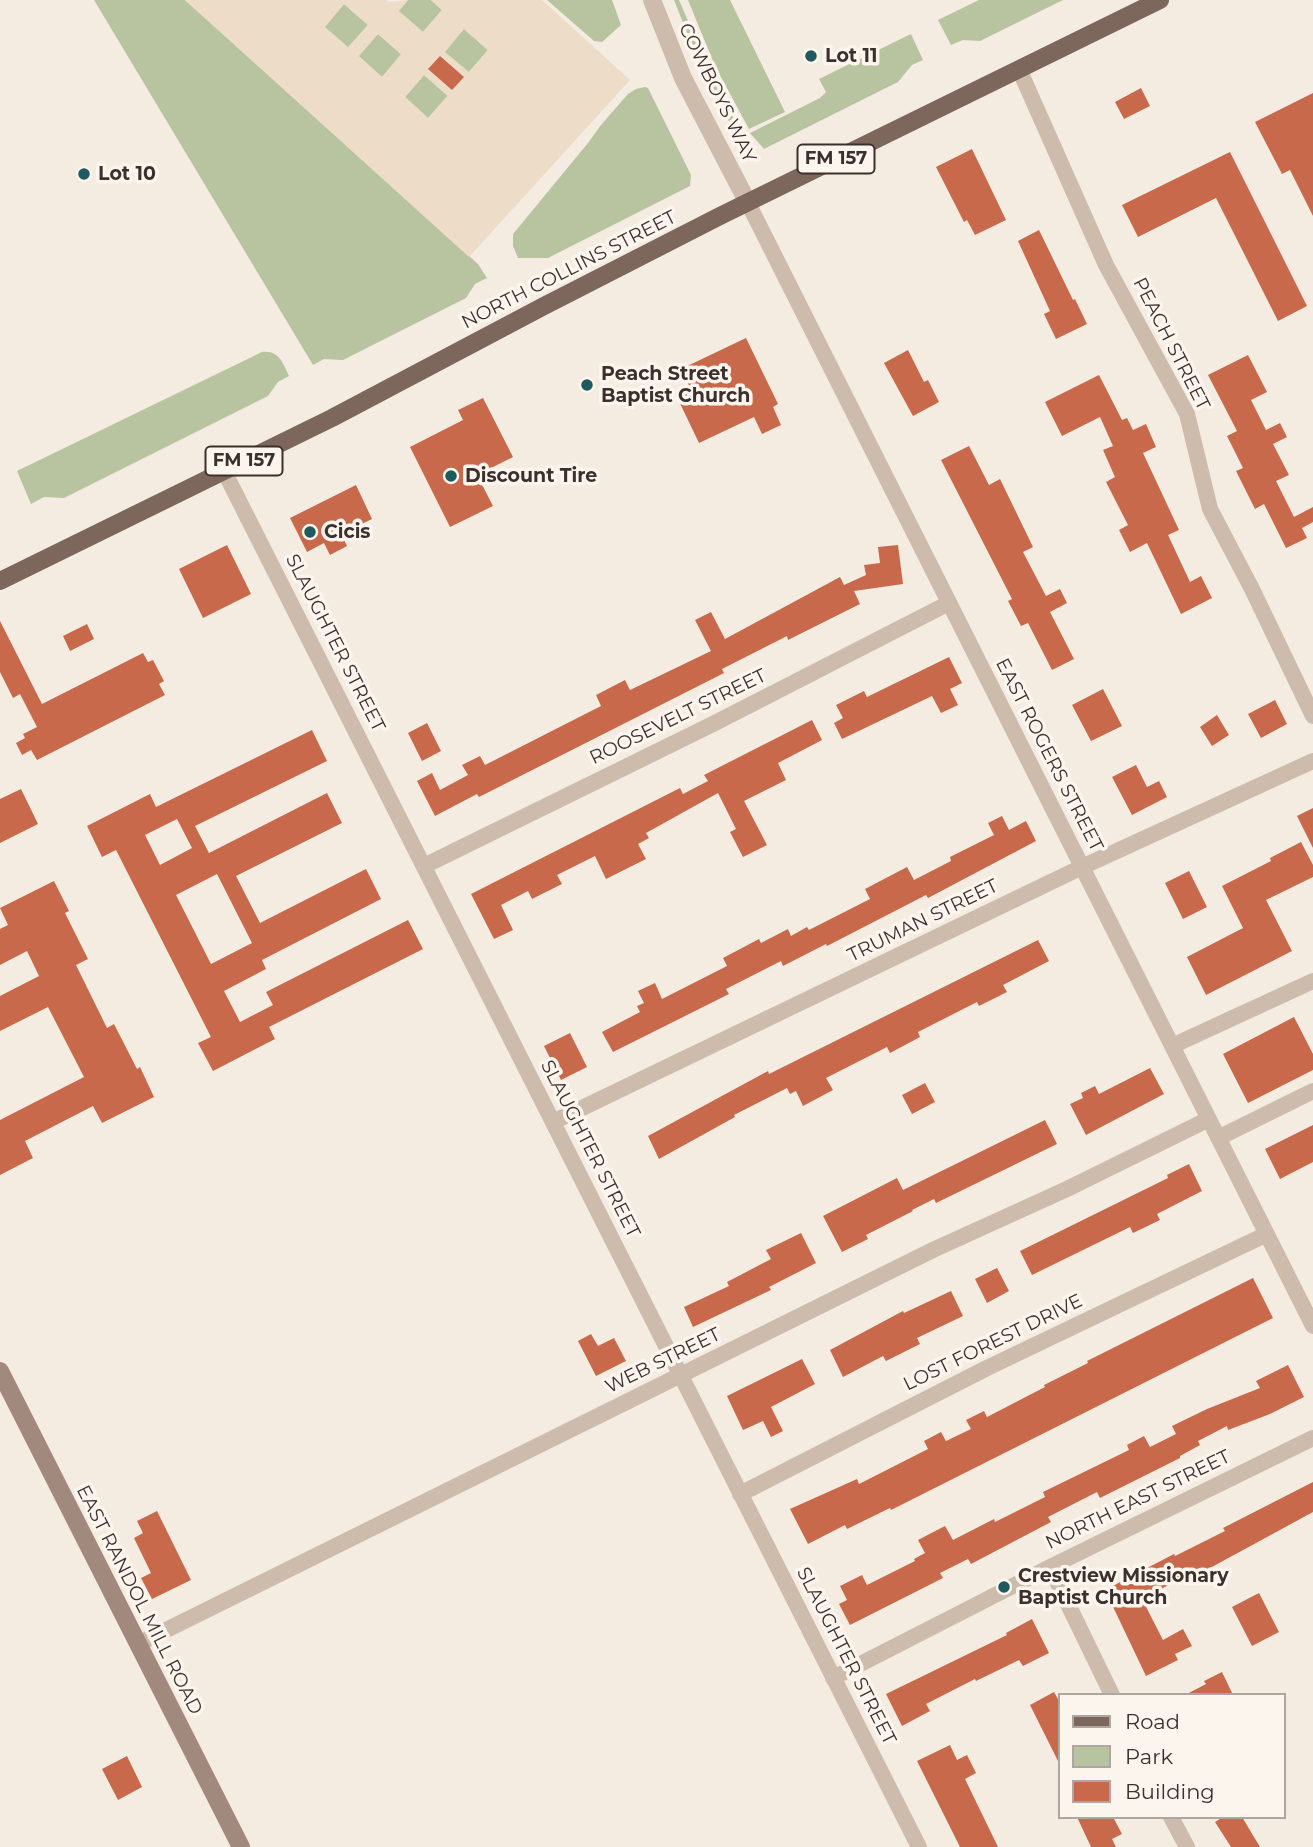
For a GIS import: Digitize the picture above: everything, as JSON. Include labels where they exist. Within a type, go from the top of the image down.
[{"type":"main road","name":"NORTH COLLINS STREET","points":[[0,581],[332,418],[531,312],[748,203],[1160,0]]},
{"type":"main road","name":"EAST RANDOL MILL ROAD","points":[[0,1371],[241,1847]]},
{"type":"street","name":"COWBOYS WAY","points":[[652,0],[683,79],[748,203]]},
{"type":"street","name":"PEACH STREET","points":[[1019,69],[1106,265],[1186,414],[1210,509],[1313,716]]},
{"type":"street","name":"EAST ROGERS STREET","points":[[748,203],[1313,1326]]},
{"type":"street","name":"SLAUGHTER STREET","points":[[224,471],[919,1847]]},
{"type":"street","name":"ROOSEVELT STREET","points":[[424,866],[713,724],[949,603]]},
{"type":"street","name":"TRUMAN STREET","points":[[553,1122],[1082,867],[1313,761]]},
{"type":"street","points":[[1172,1046],[1313,981]]},
{"type":"street","points":[[1218,1138],[1313,1091]]},
{"type":"street","name":"WEB STREET","points":[[138,1644],[935,1249],[1067,1189],[1209,1119]]},
{"type":"street","name":"LOST FOREST DRIVE","points":[[740,1494],[987,1368],[1266,1234]]},
{"type":"street","name":"NORTH EAST STREET","points":[[833,1678],[1050,1567],[1313,1438]]},
{"type":"street","points":[[1050,1567],[1111,1693]]},
{"type":"street","points":[[1172,1819],[1187,1847]]},
{"type":"green space","points":[[94,0],[185,0],[478,264],[487,278],[475,284],[466,298],[343,360],[324,359],[313,365]]},
{"type":"green space","points":[[408,0],[431,0],[442,10],[423,32],[398,11]]},
{"type":"green space","points":[[547,0],[612,0],[621,25],[602,42],[594,41]]},
{"type":"green space","points":[[674,0],[679,0],[717,88],[749,146],[741,145],[714,92]]},
{"type":"green space","points":[[688,0],[730,0],[785,112],[749,129],[715,66]]},
{"type":"green space","points":[[979,0],[1063,0],[980,41],[963,40],[951,45],[938,20]]},
{"type":"green space","points":[[344,4],[368,25],[348,48],[324,27]]},
{"type":"green space","points":[[464,29],[488,50],[468,73],[444,52]]},
{"type":"green space","points":[[378,34],[402,55],[382,77],[358,56]]},
{"type":"green space","points":[[911,34],[923,60],[912,65],[898,82],[764,149],[750,133],[820,98],[826,92],[819,79]]},
{"type":"green space","points":[[424,75],[448,96],[428,118],[405,97]]},
{"type":"green space","points":[[648,88],[691,175],[690,186],[548,258],[518,258],[513,246],[513,234],[628,94]]},
{"type":"green space","points":[[262,352],[276,355],[289,376],[278,382],[268,396],[64,498],[44,497],[31,504],[17,471]]},
{"type":"shaded area","points":[[185,0],[408,0],[399,11],[423,32],[442,10],[431,0],[542,0],[630,80],[469,257]],"holes":[[[344,4],[368,25],[348,47],[325,27]],[[464,29],[488,50],[469,72],[445,52]],[[378,34],[401,54],[382,77],[359,56]],[[424,75],[448,95],[428,118],[405,97]]]},
{"type":"building","points":[[440,56],[464,77],[452,90],[428,69]]},
{"type":"building","points":[[1141,88],[1150,106],[1124,119],[1115,102]]},
{"type":"building","points":[[1313,93],[1313,216],[1290,170],[1282,174],[1255,122]]},
{"type":"building","points":[[972,149],[1006,220],[975,235],[967,220],[964,222],[936,167]]},
{"type":"building","points":[[1230,152],[1307,306],[1278,321],[1216,198],[1138,237],[1122,205]]},
{"type":"building","points":[[1039,230],[1087,324],[1056,339],[1044,314],[1050,311],[1018,241]]},
{"type":"building","points":[[746,338],[778,404],[773,407],[781,425],[762,434],[754,417],[699,443],[675,393],[689,386],[681,369]]},
{"type":"building","points":[[908,350],[924,382],[928,380],[939,402],[913,416],[884,363]]},
{"type":"building","points":[[1248,355],[1267,392],[1251,400],[1266,430],[1280,423],[1287,437],[1273,444],[1289,475],[1276,481],[1294,517],[1313,507],[1313,522],[1302,528],[1307,538],[1286,548],[1264,504],[1255,509],[1236,471],[1243,468],[1227,436],[1237,431],[1208,375]]},
{"type":"building","points":[[1099,375],[1122,420],[1127,418],[1133,430],[1146,424],[1156,447],[1143,453],[1179,530],[1168,535],[1190,582],[1201,576],[1212,598],[1181,614],[1147,543],[1130,552],[1119,530],[1128,525],[1106,482],[1115,477],[1103,450],[1113,446],[1100,417],[1062,436],[1045,402]]},
{"type":"building","name":"Discount Tire","points":[[483,398],[513,457],[477,475],[493,506],[450,527],[410,447],[463,420],[458,410]]},
{"type":"building","points":[[969,446],[989,485],[1000,479],[1033,547],[1023,552],[1046,596],[1060,589],[1067,603],[1050,612],[1074,659],[1052,670],[1028,623],[1021,626],[1008,601],[1012,599],[941,460]]},
{"type":"building","points":[[356,485],[372,519],[341,534],[347,546],[330,555],[324,543],[307,552],[290,518]]},
{"type":"building","points":[[227,545],[251,594],[203,618],[179,569]]},
{"type":"building","points":[[898,545],[903,584],[854,591],[860,604],[788,640],[787,636],[722,669],[724,673],[479,797],[477,794],[435,816],[417,781],[432,773],[440,790],[468,775],[462,765],[480,756],[485,765],[601,706],[596,695],[625,680],[630,690],[711,651],[695,620],[711,612],[725,639],[840,577],[844,585],[866,575],[864,565],[880,563],[878,547]]},
{"type":"building","points":[[0,621],[42,704],[143,653],[148,662],[153,660],[164,681],[159,684],[165,695],[37,760],[31,750],[22,755],[16,743],[25,738],[23,734],[37,727],[20,694],[13,698],[0,672]]},
{"type":"building","points":[[87,624],[94,639],[70,651],[63,636]]},
{"type":"building","points":[[949,657],[962,683],[950,689],[958,705],[941,713],[932,696],[842,739],[834,723],[843,718],[836,705],[864,691],[867,697]]},
{"type":"building","points":[[1103,689],[1122,726],[1091,741],[1072,705]]},
{"type":"building","points":[[1275,700],[1287,724],[1261,738],[1248,714]]},
{"type":"building","points":[[1217,715],[1229,735],[1212,746],[1200,727]]},
{"type":"building","points":[[812,720],[822,740],[778,763],[786,780],[744,801],[767,845],[743,857],[730,832],[736,829],[718,793],[646,833],[649,838],[638,844],[646,859],[606,879],[595,856],[557,875],[562,884],[532,899],[528,891],[501,905],[513,930],[494,939],[471,894],[680,788],[683,794],[708,781],[704,775]]},
{"type":"building","points":[[427,723],[441,751],[422,761],[408,733]]},
{"type":"building","points":[[312,730],[327,761],[195,826],[209,853],[327,793],[342,823],[236,876],[260,923],[366,869],[381,899],[262,960],[266,969],[224,991],[240,1022],[273,1005],[266,992],[408,920],[423,949],[269,1027],[275,1039],[213,1071],[198,1043],[211,1037],[116,850],[102,857],[87,826],[150,794],[156,807]],"holes":[[[177,819],[192,848],[160,865],[145,835]],[[217,874],[252,943],[211,964],[176,895]]]},
{"type":"building","points":[[1136,765],[1147,787],[1159,781],[1167,797],[1132,815],[1112,777]]},
{"type":"building","points":[[21,789],[38,824],[0,843],[0,799]]},
{"type":"building","points":[[1313,808],[1313,848],[1297,816]]},
{"type":"building","points":[[1002,816],[1009,830],[1026,821],[1036,841],[928,898],[926,895],[827,946],[826,944],[783,966],[781,961],[726,989],[729,994],[613,1052],[602,1032],[640,1012],[637,1006],[644,1003],[638,991],[655,983],[662,999],[727,966],[723,958],[759,939],[761,943],[788,929],[791,936],[807,927],[809,930],[870,899],[865,889],[907,867],[914,880],[951,861],[950,857],[994,835],[988,823]]},
{"type":"building","points":[[1301,842],[1313,865],[1313,877],[1266,900],[1292,951],[1206,995],[1187,957],[1243,928],[1222,886]]},
{"type":"building","points":[[1189,871],[1207,907],[1183,919],[1165,883]]},
{"type":"building","points":[[54,881],[69,911],[65,913],[88,959],[76,965],[107,1028],[114,1024],[137,1069],[140,1067],[154,1097],[102,1123],[93,1106],[25,1141],[33,1158],[0,1175],[0,1120],[84,1077],[48,1007],[0,1031],[0,996],[39,976],[27,951],[0,965],[0,929],[8,925],[0,908]]},
{"type":"building","points":[[1038,940],[1049,961],[1003,985],[1007,992],[979,1006],[977,1002],[918,1032],[920,1037],[890,1053],[887,1047],[826,1078],[833,1090],[803,1106],[796,1091],[790,1094],[787,1088],[659,1159],[648,1136],[768,1071],[769,1074]]},
{"type":"building","points":[[1294,1017],[1313,1054],[1313,1070],[1248,1103],[1223,1054]]},
{"type":"building","points":[[570,1033],[587,1067],[561,1080],[544,1046]]},
{"type":"building","points":[[1150,1068],[1164,1094],[1086,1135],[1070,1104],[1083,1098],[1081,1093],[1095,1086],[1099,1094]]},
{"type":"building","points":[[925,1083],[935,1102],[912,1114],[902,1095]]},
{"type":"building","points":[[1045,1120],[1057,1144],[936,1203],[934,1199],[912,1210],[866,1235],[868,1239],[842,1252],[823,1216],[897,1178],[903,1190]]},
{"type":"building","points":[[1313,1125],[1313,1162],[1280,1179],[1265,1149]]},
{"type":"building","points":[[1189,1164],[1202,1191],[1157,1214],[1160,1220],[1133,1233],[1130,1227],[1032,1275],[1020,1251],[1168,1178],[1167,1175]]},
{"type":"building","points":[[801,1233],[816,1263],[769,1287],[771,1290],[693,1327],[684,1307],[729,1286],[727,1282],[771,1259],[766,1250]]},
{"type":"building","points":[[997,1268],[1009,1291],[987,1303],[975,1279]]},
{"type":"building","points":[[1253,1278],[1273,1318],[891,1510],[890,1508],[847,1529],[845,1525],[808,1544],[790,1509],[857,1479],[859,1484],[928,1449],[924,1441],[941,1432],[946,1441],[971,1429],[966,1420],[984,1411],[987,1417],[1088,1363],[1087,1361]]},
{"type":"building","points":[[951,1291],[963,1316],[917,1338],[920,1344],[886,1361],[883,1356],[843,1377],[830,1350],[903,1311],[904,1313]]},
{"type":"building","points":[[591,1334],[598,1346],[614,1338],[626,1361],[596,1376],[578,1341]]},
{"type":"building","points":[[802,1359],[815,1384],[771,1407],[783,1431],[771,1437],[763,1421],[743,1430],[727,1396]]},
{"type":"building","points":[[1288,1365],[1304,1397],[1228,1430],[1227,1426],[1198,1441],[1200,1445],[1180,1458],[1100,1498],[1097,1492],[1048,1517],[1051,1522],[971,1564],[968,1559],[940,1573],[943,1578],[850,1625],[839,1604],[847,1600],[840,1586],[862,1575],[867,1585],[915,1561],[914,1559],[925,1553],[918,1540],[945,1526],[953,1540],[994,1519],[995,1522],[1045,1497],[1043,1492],[1129,1450],[1127,1445],[1144,1436],[1150,1447],[1176,1434],[1172,1426],[1260,1388],[1256,1381]]},
{"type":"building","points":[[1313,1482],[1313,1512],[1199,1574],[1197,1570],[1142,1599],[1163,1640],[1183,1629],[1192,1646],[1175,1654],[1178,1660],[1146,1676],[1105,1590],[1225,1531],[1223,1528]]},
{"type":"building","points":[[157,1511],[191,1580],[152,1599],[141,1578],[151,1573],[134,1538],[143,1533],[137,1521]]},
{"type":"building","points":[[1259,1593],[1279,1632],[1252,1646],[1232,1607]]},
{"type":"building","points":[[1032,1619],[1049,1653],[1023,1666],[1019,1660],[976,1681],[975,1679],[926,1704],[930,1711],[902,1726],[886,1694],[1007,1635],[1006,1633]]},
{"type":"building","points":[[1222,1672],[1232,1693],[1189,1693],[1206,1684],[1204,1681]]},
{"type":"building","points":[[1054,1692],[1058,1699],[1058,1761],[1030,1705]]},
{"type":"building","points":[[950,1745],[957,1760],[967,1755],[976,1773],[965,1779],[998,1847],[960,1847],[917,1761]]},
{"type":"building","points":[[127,1756],[142,1787],[118,1800],[102,1769]]},
{"type":"building","points":[[1078,1819],[1114,1819],[1122,1834],[1112,1839],[1116,1847],[1091,1847]]},
{"type":"building","points":[[1220,1819],[1243,1819],[1260,1847],[1231,1847],[1215,1822]]},
{"type":"place","name":"Lot 11","points":[[811,56]]},
{"type":"place","name":"Lot 10","points":[[84,174]]},
{"type":"place","name":"Peach Street Baptist Church","points":[[587,385]]},
{"type":"place","name":"Discount Tire","points":[[451,476]]},
{"type":"place","name":"Cicis","points":[[310,532]]},
{"type":"place","name":"Crestview Missionary Baptist Church","points":[[1004,1587]]}]
